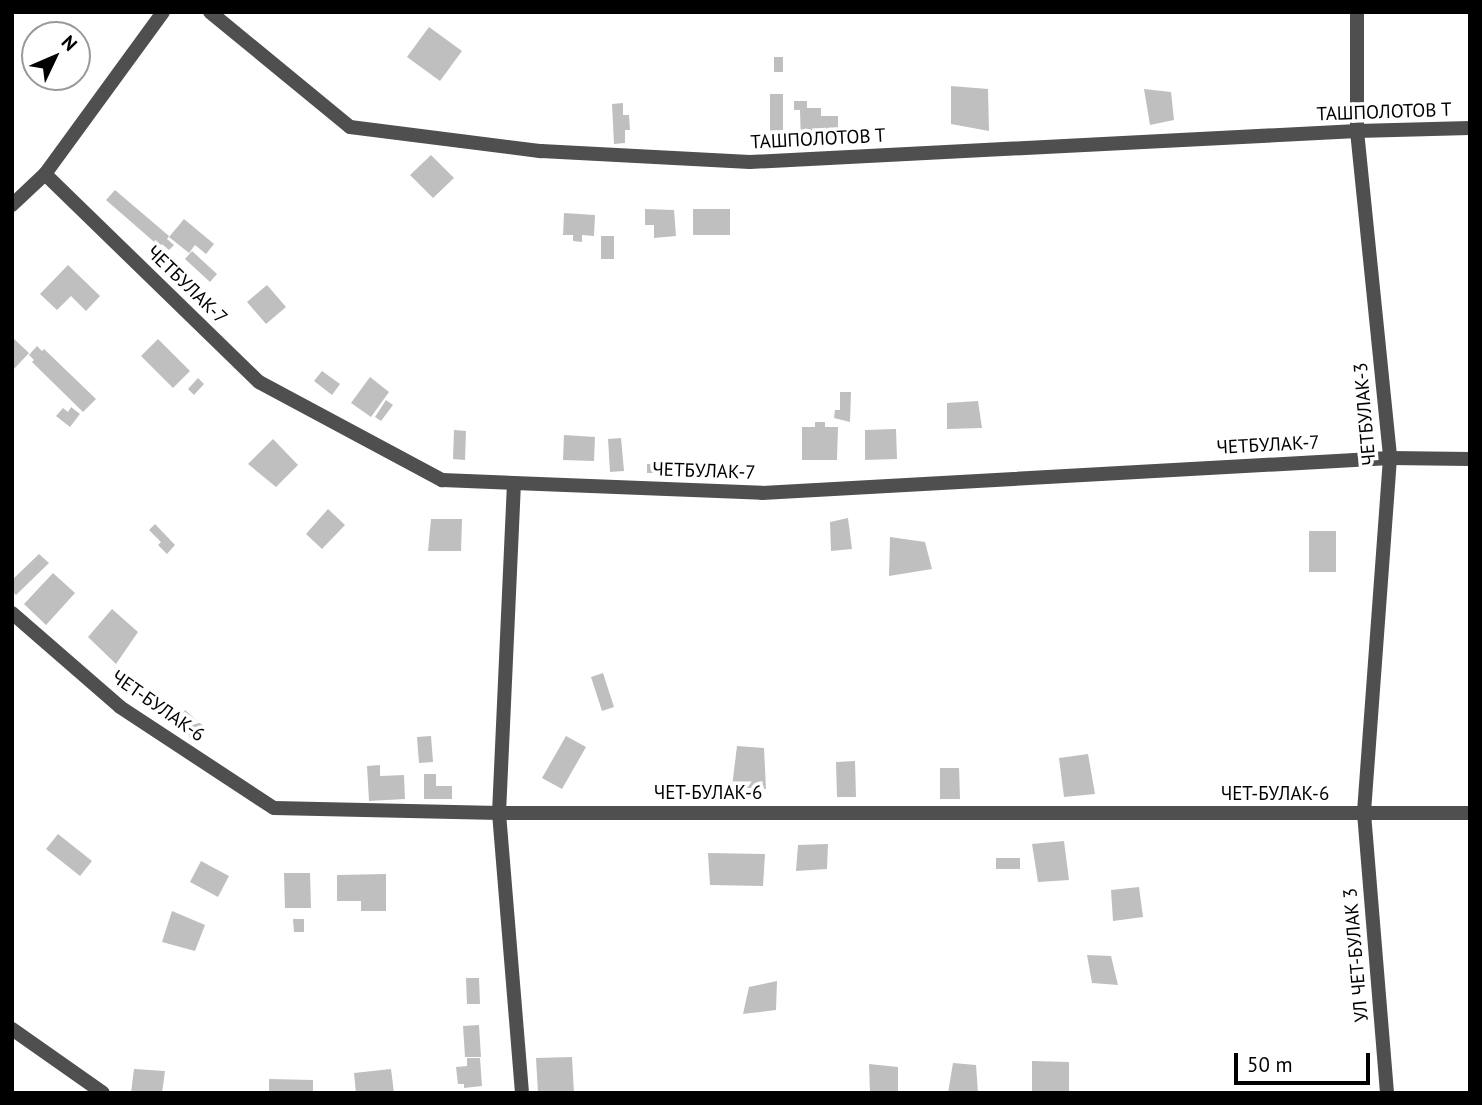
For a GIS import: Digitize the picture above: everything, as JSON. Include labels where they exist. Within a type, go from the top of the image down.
[{"type":"street","points":[[12,205],[45,174],[163,12]]},
{"type":"street","name":"ТАШПОЛОТОВ Т","points":[[210,12],[350,127],[541,151],[750,162],[1357,131],[1470,128]]},
{"type":"street","name":"ЧЕТБУЛАК-3","points":[[1357,12],[1357,131],[1390,458],[1364,813]]},
{"type":"street","name":"ЧЕТБУЛАК-7","points":[[45,174],[259,382],[442,480],[762,493],[1390,458],[1470,459]]},
{"type":"street","points":[[514,483],[499,813],[522,1093]]},
{"type":"street","name":"ЧЕТ-БУЛАК-6","points":[[12,614],[120,707],[274,808],[499,813],[1470,813]]},
{"type":"street","name":"УЛ ЧЕТ-БУЛАК 3","points":[[1364,813],[1387,1093]]},
{"type":"street","points":[[12,1029],[103,1093]]},
{"type":"building","points":[[429,27],[462,51],[440,81],[407,57]]},
{"type":"building","points":[[774,57],[783,57],[783,72],[774,72]]},
{"type":"building","points":[[951,86],[988,89],[989,131],[951,124]]},
{"type":"building","points":[[1144,89],[1171,92],[1174,120],[1150,125]]},
{"type":"building","points":[[770,94],[783,94],[783,143],[770,143]]},
{"type":"building","points":[[794,101],[807,101],[807,108],[821,108],[821,116],[838,116],[838,143],[801,144],[800,110],[794,110]]},
{"type":"building","points":[[623,103],[623,115],[629,115],[630,130],[625,130],[625,143],[614,144],[612,104]]},
{"type":"building","points":[[431,155],[454,178],[433,198],[410,175]]},
{"type":"building","points":[[115,190],[169,236],[167,239],[174,245],[169,250],[162,244],[160,247],[106,200]]},
{"type":"building","points":[[645,209],[674,210],[676,236],[654,238],[654,225],[645,225]]},
{"type":"building","points":[[693,209],[730,209],[730,235],[693,235]]},
{"type":"building","points":[[564,213],[595,215],[594,236],[582,235],[582,242],[573,241],[573,235],[563,235]]},
{"type":"building","points":[[184,219],[214,244],[206,254],[195,245],[189,253],[169,237]]},
{"type":"building","points":[[601,236],[614,236],[614,259],[601,259]]},
{"type":"building","points":[[192,251],[217,274],[210,282],[185,259]]},
{"type":"building","points":[[68,265],[100,296],[86,311],[71,296],[57,310],[40,294]]},
{"type":"building","points":[[267,285],[286,307],[266,324],[247,302]]},
{"type":"building","points":[[12,337],[29,353],[12,371]]},
{"type":"building","points":[[158,339],[190,371],[173,388],[141,356]]},
{"type":"building","points":[[37,346],[42,351],[44,349],[96,399],[83,412],[32,362],[34,360],[29,355]]},
{"type":"building","points":[[322,371],[340,384],[332,395],[314,381]]},
{"type":"building","points":[[370,377],[389,392],[371,417],[351,403]]},
{"type":"building","points":[[198,378],[204,384],[194,395],[188,389]]},
{"type":"building","points":[[840,392],[851,392],[850,422],[834,418],[835,410],[840,410]]},
{"type":"building","points":[[386,400],[393,405],[381,421],[375,417]]},
{"type":"building","points":[[978,401],[982,428],[947,429],[947,403]]},
{"type":"building","points":[[71,407],[80,414],[70,427],[56,416],[63,408],[68,412]]},
{"type":"building","points":[[815,422],[825,422],[825,427],[838,427],[837,460],[802,460],[802,427],[815,427]]},
{"type":"building","points":[[896,429],[897,459],[865,460],[865,430]]},
{"type":"building","points":[[454,430],[466,431],[465,460],[453,459]]},
{"type":"building","points":[[564,435],[595,437],[594,461],[563,460]]},
{"type":"building","points":[[621,438],[624,471],[610,472],[608,439]]},
{"type":"building","points":[[273,439],[298,465],[276,487],[248,464]]},
{"type":"building","points":[[647,464],[669,464],[669,473],[647,473]]},
{"type":"building","points":[[328,509],[345,525],[322,549],[306,534]]},
{"type":"building","points":[[848,518],[852,549],[831,551],[830,522]]},
{"type":"building","points":[[431,519],[462,519],[461,551],[428,551]]},
{"type":"building","points":[[155,524],[175,545],[167,554],[158,545],[161,542],[149,530]]},
{"type":"building","points":[[1309,531],[1336,531],[1336,572],[1309,572]]},
{"type":"building","points":[[890,537],[925,542],[932,569],[889,576]]},
{"type":"building","points":[[39,554],[49,563],[16,595],[12,592],[12,580]]},
{"type":"building","points":[[53,573],[75,593],[46,625],[24,604]]},
{"type":"building","points":[[112,609],[138,632],[116,664],[88,637]]},
{"type":"building","points":[[603,673],[614,707],[602,711],[591,677]]},
{"type":"building","points":[[185,710],[208,730],[196,744],[173,724]]},
{"type":"building","points":[[431,736],[433,762],[419,763],[417,737]]},
{"type":"building","points":[[566,736],[586,747],[562,789],[542,778]]},
{"type":"building","points":[[737,746],[764,748],[766,789],[732,787]]},
{"type":"building","points":[[1088,754],[1095,794],[1064,797],[1059,758]]},
{"type":"building","points":[[855,761],[856,797],[837,797],[836,762]]},
{"type":"building","points":[[380,765],[380,776],[404,775],[405,799],[369,801],[367,766]]},
{"type":"building","points":[[940,768],[959,768],[960,799],[940,799]]},
{"type":"building","points":[[424,774],[436,774],[436,786],[452,786],[452,799],[424,799]]},
{"type":"building","points":[[58,834],[92,861],[80,876],[46,849]]},
{"type":"building","points":[[1064,841],[1069,880],[1038,882],[1032,844]]},
{"type":"building","points":[[828,844],[827,869],[796,871],[798,845]]},
{"type":"building","points":[[708,853],[765,854],[763,886],[710,885]]},
{"type":"building","points":[[996,858],[1020,858],[1020,869],[996,869]]},
{"type":"building","points":[[201,861],[229,876],[218,897],[190,882]]},
{"type":"building","points":[[284,873],[310,873],[311,908],[285,908]]},
{"type":"building","points":[[386,874],[386,911],[361,911],[361,901],[337,901],[337,875]]},
{"type":"building","points":[[1139,887],[1143,917],[1113,921],[1111,890]]},
{"type":"building","points":[[172,911],[205,925],[195,951],[162,942]]},
{"type":"building","points":[[293,919],[304,919],[304,932],[294,932]]},
{"type":"building","points":[[1087,955],[1111,956],[1118,985],[1092,983]]},
{"type":"building","points":[[466,978],[479,978],[480,1004],[467,1004]]},
{"type":"building","points":[[777,981],[776,1010],[743,1014],[749,987]]},
{"type":"building","points":[[479,1025],[481,1057],[465,1057],[463,1026]]},
{"type":"building","points":[[572,1057],[574,1093],[538,1093],[536,1058]]},
{"type":"building","points":[[467,1058],[480,1058],[482,1086],[464,1088],[464,1084],[458,1084],[456,1067],[467,1066]]},
{"type":"building","points":[[1032,1061],[1069,1062],[1069,1091],[1032,1093]]},
{"type":"building","points":[[953,1063],[976,1065],[978,1093],[948,1093]]},
{"type":"building","points":[[869,1064],[898,1067],[898,1093],[870,1093]]},
{"type":"building","points":[[134,1069],[165,1071],[162,1093],[131,1093]]},
{"type":"building","points":[[391,1069],[394,1093],[356,1093],[354,1073]]},
{"type":"building","points":[[269,1079],[313,1080],[313,1093],[269,1093]]}]
